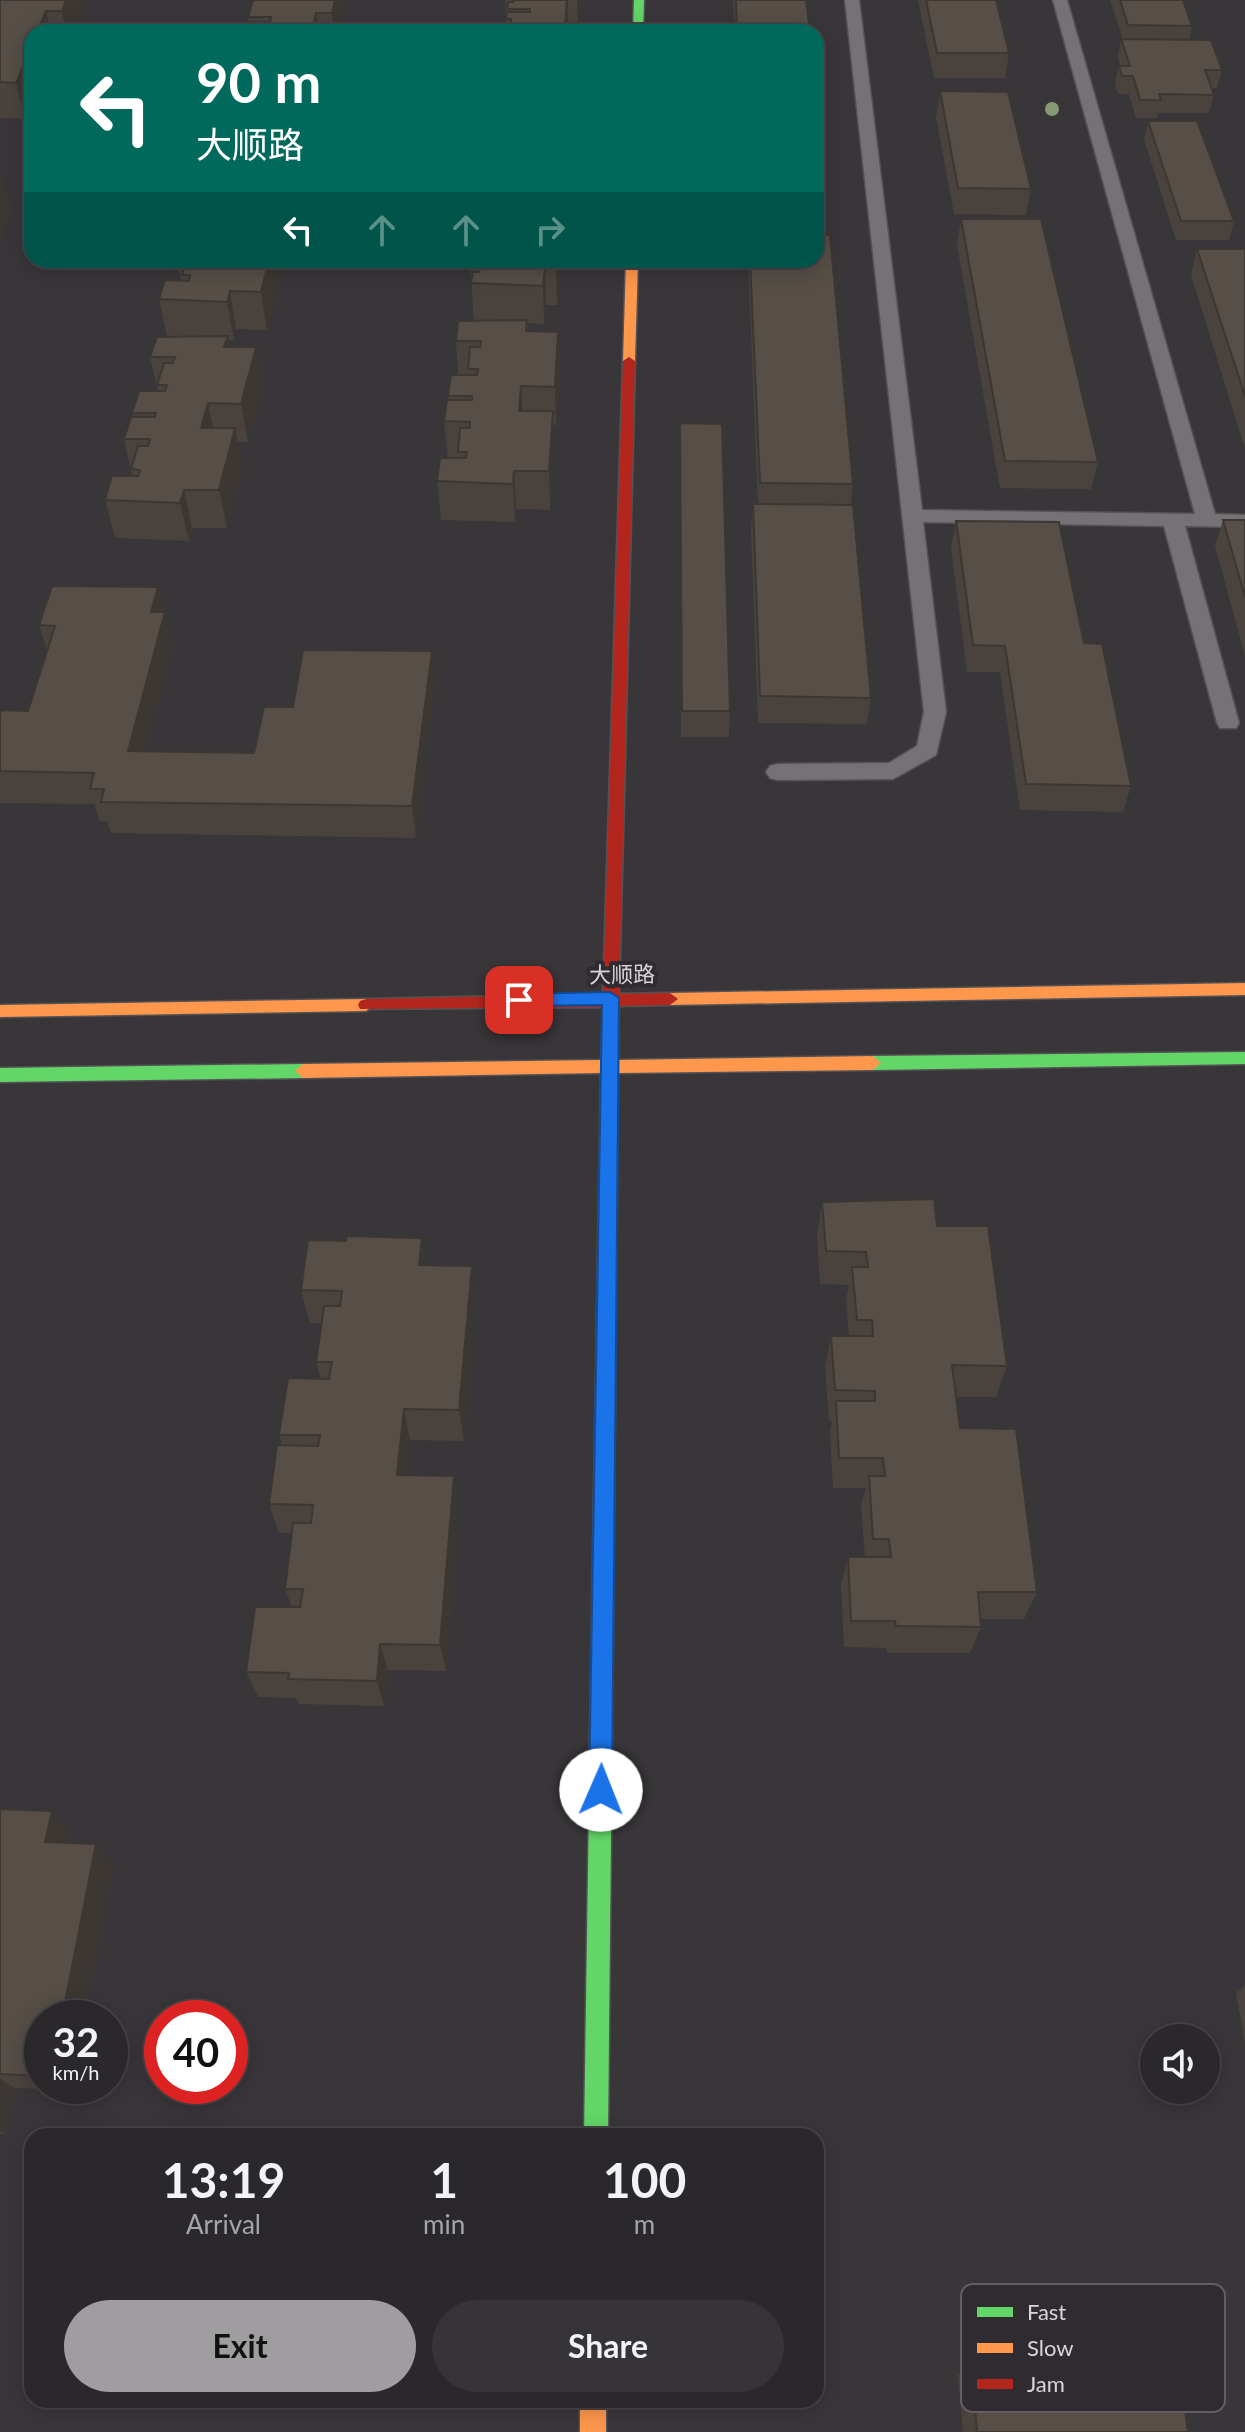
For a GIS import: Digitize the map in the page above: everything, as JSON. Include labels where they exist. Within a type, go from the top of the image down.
[{"type":"street","points":[[638,24],[639,0]]},
{"type":"street","points":[[596,2128],[610,998],[632,268]]},
{"type":"street","name":"大顺路","points":[[0,1011],[1245,989]]},
{"type":"street","points":[[0,1075],[1245,1058]]},
{"type":"street","points":[[593,2408],[593,2432]]},
{"type":"lane","points":[[778,772],[893,771],[928,750],[935,712],[852,0]]},
{"type":"lane","points":[[1060,0],[1207,521]]},
{"type":"lane","points":[[911,516],[1245,521]]},
{"type":"lane","points":[[1173,520],[1228,723]]},
{"type":"building","points":[[0,0],[66,0],[62,11],[46,11],[40,24],[24,24],[24,68],[16,83],[0,82]]},
{"type":"building","points":[[253,0],[335,0],[332,13],[316,13],[314,24],[247,24],[270,22],[271,17],[248,17]]},
{"type":"building","points":[[567,0],[565,24],[510,24],[511,19],[506,19],[507,12],[530,12],[530,9],[507,9],[508,2]]},
{"type":"building","points":[[736,0],[806,0],[809,24],[737,24]]},
{"type":"building","points":[[926,0],[996,0],[1009,53],[937,53]]},
{"type":"building","points":[[1120,0],[1183,0],[1192,26],[1128,25]]},
{"type":"building","points":[[1121,39],[1211,40],[1222,70],[1205,70],[1214,95],[1159,94],[1161,100],[1140,100],[1133,76],[1122,76],[1119,66],[1130,66]]},
{"type":"building","points":[[940,91],[1008,92],[1031,189],[958,188]]},
{"type":"building","points":[[1148,121],[1197,121],[1234,221],[1181,221]]},
{"type":"building","points":[[961,219],[1041,219],[1098,462],[1005,461]]},
{"type":"building","points":[[824,235],[830,235],[853,484],[760,483],[750,268],[824,268]]},
{"type":"building","points":[[1197,249],[1245,249],[1245,396]]},
{"type":"building","points":[[184,268],[267,268],[261,292],[230,291],[227,302],[159,299],[165,280],[189,281],[190,275],[182,275]]},
{"type":"building","points":[[479,268],[545,268],[543,286],[471,283],[473,272],[479,272]]},
{"type":"building","points":[[527,320],[526,331],[558,332],[555,387],[521,386],[519,411],[553,411],[549,471],[514,471],[513,484],[437,481],[440,458],[466,458],[467,452],[458,452],[460,428],[470,428],[470,422],[444,421],[447,400],[472,400],[472,396],[448,396],[451,375],[477,375],[478,369],[468,369],[470,347],[480,347],[481,341],[456,341],[458,321]]},
{"type":"building","points":[[228,336],[224,347],[256,347],[241,404],[208,403],[201,428],[235,428],[219,490],[184,490],[180,503],[105,500],[112,476],[138,476],[140,470],[131,469],[138,446],[148,446],[150,439],[124,439],[131,417],[155,417],[156,413],[132,413],[139,391],[165,391],[167,385],[157,385],[164,363],[173,363],[175,357],[150,357],[157,337]]},
{"type":"building","points":[[680,423],[722,424],[730,711],[682,711]]},
{"type":"building","points":[[753,504],[853,505],[871,698],[760,696]]},
{"type":"building","points":[[1223,520],[1245,520],[1245,597]]},
{"type":"building","points":[[956,521],[1059,522],[1084,643],[1102,644],[1131,786],[1026,784],[1005,646],[973,645]]},
{"type":"building","points":[[52,586],[158,587],[151,612],[165,612],[128,751],[254,753],[264,707],[293,707],[303,650],[432,651],[412,806],[101,802],[104,789],[90,789],[94,773],[0,771],[1,710],[28,711],[55,626],[39,625]]},
{"type":"building","points":[[934,1199],[937,1226],[988,1226],[1007,1366],[952,1365],[960,1428],[1016,1429],[1037,1592],[978,1592],[981,1627],[896,1626],[895,1621],[851,1621],[848,1557],[891,1557],[889,1539],[873,1539],[869,1476],[885,1476],[883,1458],[839,1458],[836,1401],[875,1401],[875,1391],[835,1390],[831,1336],[873,1336],[872,1320],[857,1320],[852,1267],[868,1267],[866,1252],[826,1251],[822,1202]]},
{"type":"building","points":[[347,1236],[422,1238],[419,1265],[472,1266],[459,1410],[404,1409],[397,1475],[454,1476],[440,1645],[380,1644],[377,1681],[288,1679],[289,1673],[246,1672],[255,1607],[300,1607],[303,1589],[285,1589],[293,1523],[311,1523],[313,1505],[269,1504],[277,1445],[318,1446],[320,1435],[279,1435],[288,1378],[329,1379],[332,1362],[316,1362],[324,1306],[340,1306],[342,1291],[301,1290],[308,1240],[346,1241]]},
{"type":"building","points":[[0,1809],[52,1811],[45,1842],[96,1844],[66,2000],[24,2000],[24,2075],[0,2074]]},
{"type":"building","points":[[975,2412],[1185,2412],[1188,2432],[977,2432]]},
{"type":"traffic: fast","points":[[638,24],[639,0]]},
{"type":"traffic: fast","points":[[873,1063],[1245,1058]]},
{"type":"traffic: fast","points":[[0,1075],[303,1071]]},
{"type":"traffic: fast","points":[[596,2128],[601,1737]]},
{"type":"traffic: slow","points":[[629,361],[632,268]]},
{"type":"traffic: slow","points":[[670,999],[1245,989]]},
{"type":"traffic: slow","points":[[0,1011],[366,1005]]},
{"type":"traffic: slow","points":[[601,1737],[610,1038]]},
{"type":"traffic: slow","points":[[303,1071],[873,1063]]},
{"type":"traffic: slow","points":[[593,2408],[593,2432]]},
{"type":"traffic: jam","points":[[610,1038],[629,361]]},
{"type":"traffic: jam","points":[[366,1005],[670,999]]},
{"type":"route","points":[[519,1000],[610,998],[601,1790]]}]
